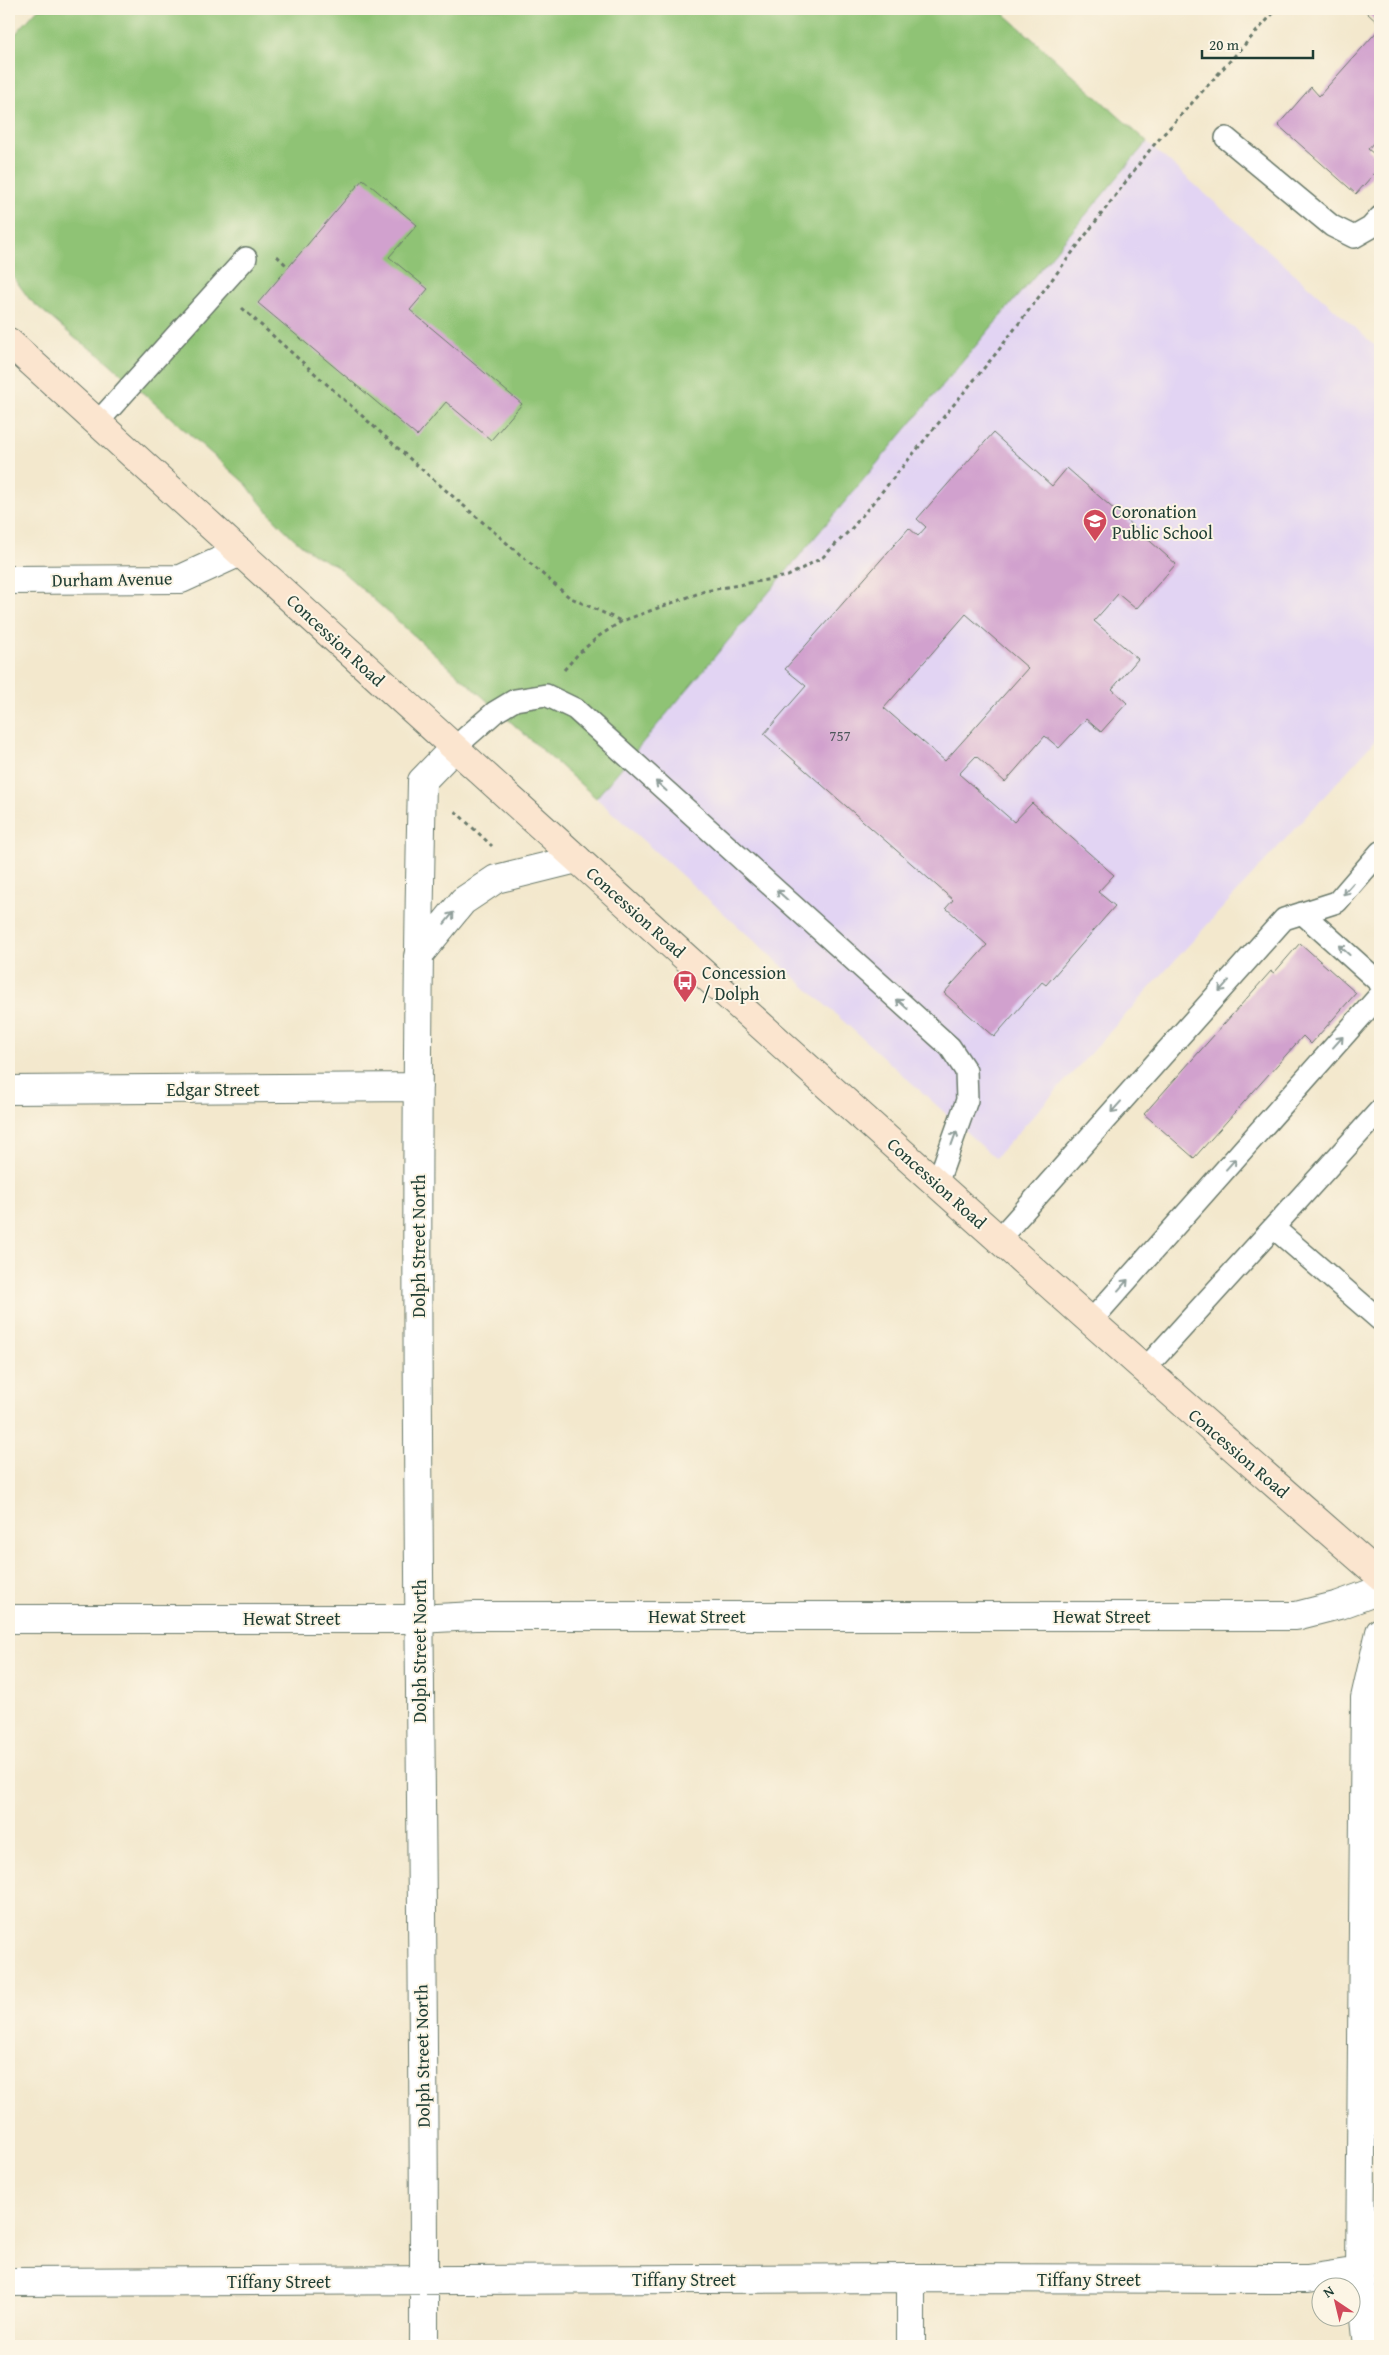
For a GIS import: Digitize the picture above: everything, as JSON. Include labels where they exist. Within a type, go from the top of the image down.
[{"type":"main road","name":"Concession Road","points":[[9,342],[454,748],[1090,1322],[1380,1576]]},
{"type":"street","name":"Durham Avenue","points":[[9,580],[181,579],[240,552]]},
{"type":"street","name":"Dolph Street North","points":[[424,2346],[418,1619],[418,956],[422,781],[454,748]]},
{"type":"street","points":[[418,956],[464,901],[496,879],[577,859]]},
{"type":"street","name":"Edgar Street","points":[[9,1090],[418,1087]]},
{"type":"street","name":"Hewat Street","points":[[9,1619],[418,1619],[475,1616],[1296,1616],[1339,1606],[1380,1590]]},
{"type":"street","points":[[1368,2346],[1360,2271],[1366,1698],[1380,1632]]},
{"type":"street","name":"Tiffany Street","points":[[9,2282],[911,2278],[1307,2279],[1360,2271]]},
{"type":"street","points":[[911,2278],[912,2346]]},
{"type":"lane","points":[[1226,138],[1332,226],[1354,237],[1370,228],[1380,217]]},
{"type":"lane","points":[[97,422],[246,258]]},
{"type":"lane","points":[[454,748],[495,712],[515,700],[546,696],[575,709],[950,1047],[966,1071],[968,1100],[937,1184]]},
{"type":"lane","points":[[999,1239],[1284,919],[1336,902],[1380,852]]},
{"type":"lane","points":[[1302,913],[1380,983]]},
{"type":"lane","points":[[1090,1322],[1380,995]]},
{"type":"lane","points":[[1144,1370],[1380,1110]]},
{"type":"lane","points":[[1274,1228],[1380,1320]]},
{"type":"path","points":[[560,674],[578,654],[622,621],[705,591],[788,576],[823,557],[852,528],[998,351],[1152,147],[1277,9]]},
{"type":"path","points":[[274,254],[288,267]]},
{"type":"path","points":[[240,306],[569,597],[622,621]]},
{"type":"path","points":[[451,807],[500,853]]},
{"type":"shaded area","name":"Coronation Public School","points":[[1147,142],[1380,350],[1380,735],[995,1158],[596,798]]},
{"type":"green space","points":[[38,9],[999,9],[1147,142],[596,798],[334,564],[310,552],[298,542],[264,507],[247,485],[100,355],[76,339],[30,300],[9,271],[9,41]]},
{"type":"building","points":[[1368,9],[1380,9],[1380,25],[1366,12]]},
{"type":"building","points":[[1380,28],[1380,135],[1368,149],[1380,159],[1380,167],[1356,194],[1278,125],[1311,87],[1319,96]]},
{"type":"building","points":[[363,179],[417,225],[389,257],[428,289],[410,310],[522,404],[491,440],[446,402],[417,436],[258,303]]},
{"type":"building","points":[[993,433],[1052,486],[1067,468],[1176,564],[1136,609],[1118,594],[1094,621],[1138,659],[1112,689],[1127,703],[1101,732],[1086,719],[1059,748],[1045,736],[1005,782],[976,756],[959,774],[1014,822],[1032,803],[1114,875],[1098,892],[1115,906],[1046,985],[1042,982],[994,1037],[944,993],[987,945],[946,908],[953,900],[764,734],[806,686],[785,669],[909,528],[918,536],[926,527],[917,519]],"holes":[[[966,614],[1028,668],[945,761],[884,708]]]},
{"type":"building","points":[[1300,943],[1356,993],[1311,1044],[1303,1036],[1194,1158],[1144,1114],[1271,971],[1274,973]]},
{"type":"place","name":"Coronation Public School","points":[[1095,542]]},
{"type":"place","name":"Concession / Dolph","points":[[685,1003]]}]
